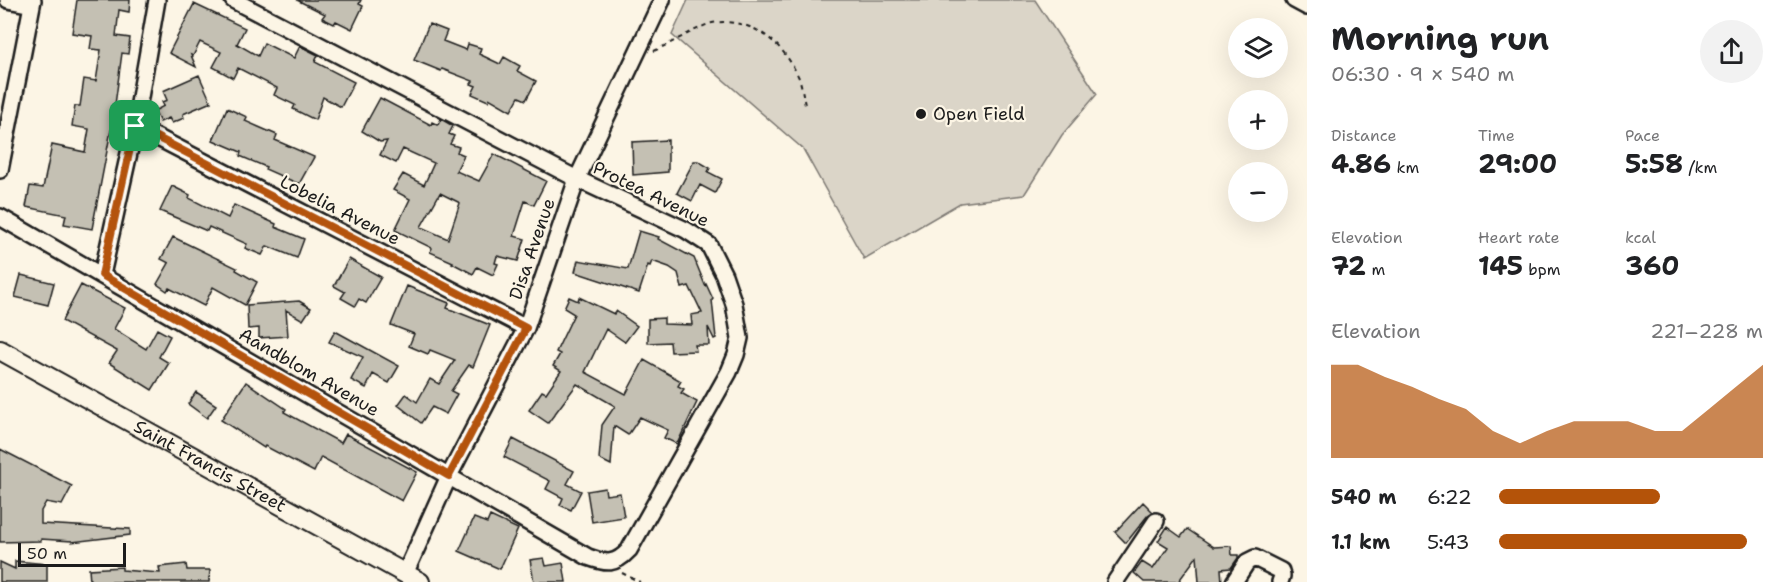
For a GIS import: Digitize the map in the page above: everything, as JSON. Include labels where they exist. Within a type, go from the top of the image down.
[{"type":"street","points":[[0,170],[32,2],[8,0]]},
{"type":"street","points":[[102,275],[135,126],[157,0]]},
{"type":"street","name":"Protea Avenue","points":[[233,0],[577,179],[686,230],[710,245],[734,304],[740,338],[736,355],[729,372],[629,550],[620,560],[613,562],[601,562],[588,557]]},
{"type":"street","name":"Disa Avenue","points":[[413,578],[449,476],[526,328],[577,179],[662,0]]},
{"type":"street","points":[[1294,0],[1307,7]]},
{"type":"street","name":"Lobelia Avenue","points":[[135,126],[526,328]]},
{"type":"street","name":"Aandblom Avenue","points":[[4,220],[588,557]]},
{"type":"street","name":"Saint Francis Street","points":[[0,350],[413,578]]},
{"type":"street","points":[[1115,582],[1156,521]]},
{"type":"street","points":[[1234,582],[1244,566],[1255,558],[1279,576]]},
{"type":"path","points":[[633,62],[711,24],[738,23],[761,30],[783,51],[799,78],[805,105]]},
{"type":"shaded area","name":"Open Field","points":[[688,0],[1035,0],[1097,94],[1062,135],[1024,195],[960,203],[864,259],[803,149],[672,35]]},
{"type":"building","points":[[77,0],[130,0],[129,12],[119,10],[116,36],[130,38],[128,54],[122,53],[114,112],[120,113],[117,131],[111,130],[92,229],[64,224],[66,215],[26,207],[30,186],[43,188],[52,145],[85,152],[89,129],[72,126],[75,106],[80,106],[84,79],[96,81],[101,50],[90,49],[92,36],[72,33]]},
{"type":"building","points":[[297,0],[361,0],[359,4],[363,6],[352,29],[336,21],[334,24],[322,18],[325,14]]},
{"type":"building","points":[[194,4],[245,28],[237,44],[258,56],[264,43],[294,58],[300,46],[318,55],[315,62],[354,82],[341,107],[323,97],[315,120],[293,109],[295,105],[274,95],[277,88],[238,68],[233,78],[213,67],[221,52],[200,42],[193,56],[191,55],[196,67],[169,53]]},
{"type":"building","points":[[429,24],[447,31],[443,41],[466,50],[468,44],[481,48],[479,54],[500,64],[504,57],[520,66],[517,71],[536,81],[526,100],[519,97],[511,111],[489,98],[488,101],[472,94],[476,86],[471,84],[473,81],[414,60]]},
{"type":"building","points":[[199,75],[211,102],[183,114],[184,118],[172,123],[169,118],[160,122],[154,111],[164,106],[162,102],[167,100],[163,91]]},
{"type":"building","points":[[380,98],[431,125],[432,122],[438,125],[441,119],[453,126],[449,134],[454,136],[450,144],[459,147],[457,152],[464,155],[456,171],[479,181],[494,154],[546,181],[534,205],[525,201],[514,236],[525,239],[518,261],[497,256],[495,263],[498,264],[493,275],[477,267],[473,274],[430,252],[432,248],[395,230],[410,199],[393,190],[403,174],[424,185],[434,163],[403,149],[396,163],[380,155],[387,141],[380,142],[362,131]],"holes":[[[440,193],[460,203],[448,239],[421,227]]]},
{"type":"building","points":[[227,108],[247,117],[245,121],[277,135],[275,140],[314,157],[299,184],[265,169],[266,167],[240,156],[241,152],[213,140]]},
{"type":"building","points":[[668,140],[668,172],[633,175],[632,142]]},
{"type":"building","points":[[694,161],[710,168],[708,172],[722,179],[715,193],[700,185],[692,201],[677,193]]},
{"type":"building","points":[[172,186],[190,195],[189,198],[228,218],[234,205],[276,224],[275,227],[304,239],[297,258],[267,246],[262,255],[245,248],[247,244],[209,227],[207,231],[160,211]]},
{"type":"building","points":[[639,231],[659,237],[658,239],[694,258],[713,299],[716,338],[714,339],[708,327],[709,345],[695,345],[696,351],[671,352],[670,342],[648,343],[648,319],[664,318],[664,324],[692,325],[691,315],[702,313],[689,286],[682,288],[678,273],[669,267],[652,261],[650,266],[648,265],[639,293],[575,272],[578,260],[628,269]]},
{"type":"building","points":[[173,237],[237,268],[236,270],[257,282],[245,305],[213,287],[204,306],[169,288],[167,291],[157,284],[169,263],[161,259]]},
{"type":"building","points":[[349,259],[381,277],[366,303],[359,299],[355,306],[341,298],[345,292],[334,286]]},
{"type":"building","points":[[21,275],[54,283],[48,305],[15,297]]},
{"type":"building","points":[[81,285],[125,308],[114,329],[146,349],[157,329],[170,336],[159,357],[169,363],[152,390],[109,363],[117,351],[62,321]]},
{"type":"building","points":[[407,286],[449,303],[447,308],[490,325],[473,367],[469,365],[451,391],[457,394],[446,414],[432,407],[421,423],[398,405],[406,394],[417,402],[430,379],[439,384],[455,360],[430,350],[428,354],[409,346],[414,334],[391,325]]},
{"type":"building","points":[[569,297],[578,301],[579,297],[614,314],[616,311],[637,326],[625,342],[606,329],[585,372],[626,394],[644,360],[681,381],[678,386],[684,389],[681,393],[697,402],[677,444],[664,438],[668,430],[640,417],[628,435],[614,426],[611,465],[599,459],[602,425],[615,406],[577,384],[548,423],[529,410],[542,391],[546,393],[561,371],[553,366],[560,354],[556,352],[574,314],[564,308]]},
{"type":"building","points":[[299,301],[311,308],[303,320],[286,310],[288,336],[259,338],[259,328],[248,329],[247,305]]},
{"type":"building","points":[[335,331],[399,366],[389,383],[373,374],[366,388],[351,380],[363,357],[329,342]]},
{"type":"building","points":[[246,382],[286,409],[284,412],[341,443],[346,434],[417,472],[402,501],[321,457],[314,472],[265,446],[264,448],[221,420]]},
{"type":"building","points":[[196,392],[216,405],[207,418],[188,404]]},
{"type":"building","points":[[513,439],[574,471],[567,484],[581,491],[571,510],[560,505],[563,498],[546,489],[550,481],[504,457]]},
{"type":"building","points":[[0,449],[72,486],[62,505],[46,502],[41,511],[41,524],[130,529],[130,535],[72,542],[41,539],[41,541],[0,542]]},
{"type":"building","points":[[605,488],[606,495],[620,493],[624,517],[592,522],[587,491]]},
{"type":"building","points":[[1143,502],[1153,512],[1148,515],[1126,543],[1115,532]]},
{"type":"building","points":[[490,516],[518,529],[500,569],[459,551],[474,518],[487,523]]},
{"type":"building","points":[[1167,527],[1181,537],[1187,529],[1214,547],[1231,546],[1232,555],[1238,555],[1238,558],[1231,568],[1221,569],[1222,582],[1199,582],[1197,556],[1178,582],[1144,582],[1134,573],[1142,562],[1153,569],[1168,547],[1158,541]]},
{"type":"building","points":[[544,558],[546,566],[563,563],[566,582],[534,582],[530,560]]},
{"type":"building","points":[[15,561],[47,564],[47,582],[0,582],[0,562],[15,569]]},
{"type":"building","points":[[186,564],[187,570],[210,570],[209,582],[90,582],[89,569],[122,567],[122,570],[160,573],[159,567]]},
{"type":"place","name":"Open Field","points":[[921,114]]},
{"type":"route","points":[[135,126],[526,328],[449,476],[102,275],[135,126]]}]
